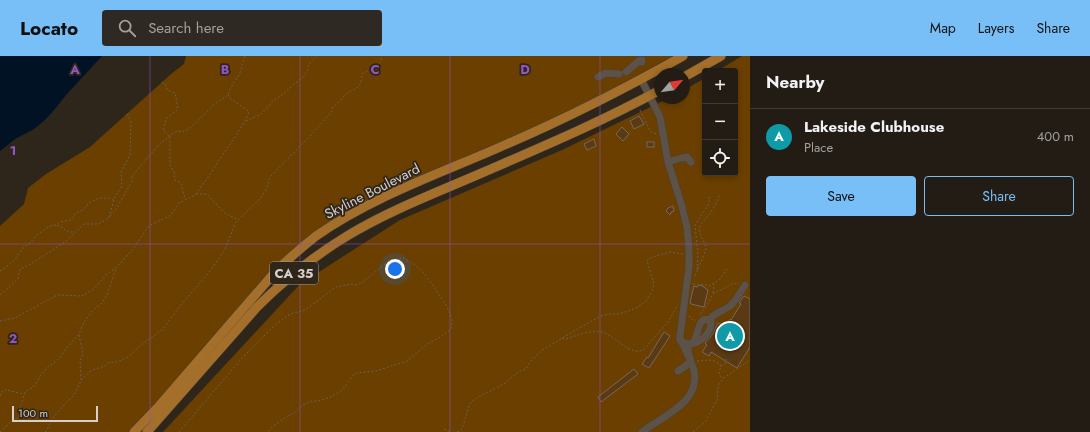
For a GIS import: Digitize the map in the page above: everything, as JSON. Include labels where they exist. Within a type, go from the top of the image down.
[{"type":"main road","name":"Skyline Boulevard","points":[[134,432],[159,406],[275,272],[321,233],[350,215],[383,198],[524,137],[591,105],[683,56]]},
{"type":"main road","points":[[690,74],[721,56]]},
{"type":"main road","name":"Skyline Boulevard","points":[[147,432],[257,307],[300,268],[331,246],[380,218],[582,129],[654,94]]},
{"type":"lane","points":[[598,77],[606,73],[622,73],[640,60],[642,60],[642,62]]},
{"type":"lane","points":[[641,79],[660,117],[668,162],[685,219],[688,235],[688,273],[679,342],[691,362]]},
{"type":"lane","points":[[668,162],[687,157],[691,162]]},
{"type":"lane","points":[[642,432],[676,409],[687,398],[692,389],[694,380],[694,371],[688,349],[696,337],[700,324],[705,319],[709,320],[712,316],[733,303],[745,285]]},
{"type":"lane","points":[[679,342],[690,344],[699,342],[711,326],[711,322],[709,320]]},
{"type":"lane","points":[[678,371],[691,362]]},
{"type":"path","points":[[0,295],[18,279],[20,269],[29,265],[65,242],[84,224],[98,224],[109,218],[132,182],[132,176],[152,151],[173,133],[178,131],[182,132],[189,129],[216,104],[228,96],[230,89],[240,74],[245,56]]},
{"type":"path","points":[[245,121],[262,114],[274,100],[302,78],[308,70],[309,64],[317,56]]},
{"type":"path","points":[[46,432],[52,419],[74,395],[81,380],[92,370],[128,357],[140,345],[163,329],[180,306],[211,270],[224,251],[236,222],[262,197],[270,177],[312,134],[332,111],[333,107],[339,103],[345,95],[358,88],[362,81],[362,74],[378,65],[381,61],[381,56]]},
{"type":"path","points":[[162,82],[166,85],[167,90],[175,93],[178,109],[166,119],[163,131],[170,136]]},
{"type":"path","points":[[0,321],[15,318],[57,295],[82,296],[94,289],[133,249],[149,226],[171,215],[179,203],[195,194],[207,179],[245,121],[249,112],[228,96]]},
{"type":"path","points":[[639,110],[650,131],[655,134],[663,133]]},
{"type":"path","points":[[109,218],[114,201],[122,186],[121,172],[130,156],[131,121],[127,114]]},
{"type":"path","points":[[170,136],[170,165],[174,172],[175,180],[181,183],[186,199]]},
{"type":"path","points":[[195,194],[207,194],[225,214],[238,220]]},
{"type":"path","points":[[694,279],[706,250],[699,229],[700,224],[709,215],[719,196]]},
{"type":"path","points":[[0,270],[5,268],[16,258],[22,249],[47,228],[60,222],[71,220],[76,213],[84,210],[89,203],[99,198],[110,198],[114,201]]},
{"type":"path","points":[[697,271],[698,255],[695,225],[708,205],[710,198],[708,198]]},
{"type":"path","points":[[56,225],[64,228],[68,232],[76,231]]},
{"type":"path","points":[[457,432],[460,432],[463,426],[472,401],[504,384],[518,372],[526,369],[535,356],[562,338],[601,316],[629,311],[646,301],[654,284],[647,261],[650,258],[670,252],[689,256]]},
{"type":"path","points":[[179,432],[243,357],[274,326],[290,314],[305,310],[336,287],[351,284],[357,285],[363,282],[385,264],[395,260],[403,258],[418,268],[426,276],[449,311],[452,320],[450,329],[442,336],[426,345],[407,361],[376,371],[360,372],[353,375],[343,389],[336,394],[331,397],[318,401],[312,401],[303,405],[294,413],[272,427],[268,432]]},
{"type":"path","points":[[0,432],[19,417],[25,392],[32,388],[47,368],[60,358],[79,334],[84,322],[93,310],[102,303],[107,295],[116,268]]},
{"type":"path","points":[[692,284],[710,286],[720,279],[727,269]]},
{"type":"path","points":[[713,294],[732,284],[742,283],[745,285]]},
{"type":"path","points":[[683,309],[693,320],[696,320],[706,307],[713,294],[714,284]]},
{"type":"path","points":[[562,338],[566,339],[592,331],[610,335],[636,352],[642,351],[666,323],[678,305],[684,301]]},
{"type":"path","points":[[79,334],[83,354],[80,361],[81,380]]},
{"type":"path","points":[[724,378],[721,377],[719,372],[721,366],[725,364],[726,359]]},
{"type":"path","points":[[691,362],[712,360],[721,366]]},
{"type":"path","points":[[693,432],[706,421],[717,400],[719,384],[724,378],[750,360]]},
{"type":"path","points":[[0,396],[3,390],[24,394]]},
{"type":"path","points":[[444,429],[451,432]]},
{"type":"shaded area","points":[[186,56],[673,56],[607,92],[538,126],[396,192],[305,245],[134,432],[0,432],[0,226],[24,204],[28,188],[46,174],[90,147],[184,64]]},
{"type":"shaded area","points":[[742,56],[750,56],[750,432],[163,432],[300,284],[400,220],[562,150],[657,104],[690,104],[690,87],[702,80],[702,176],[738,176],[738,68],[722,68]]},
{"type":"water","points":[[0,56],[102,56],[45,120],[34,129],[15,139],[0,151]]},
{"type":"building","points":[[639,116],[644,124],[634,129],[630,121]]},
{"type":"building","points":[[622,127],[629,134],[623,141],[616,134]]},
{"type":"building","points":[[594,139],[596,146],[587,150],[584,144]]},
{"type":"building","points":[[647,142],[654,142],[654,147],[647,147]]},
{"type":"building","points":[[673,206],[674,211],[671,212],[670,215],[666,211],[668,208]]},
{"type":"building","points":[[700,285],[708,290],[704,307],[691,304],[690,302],[694,286],[697,287]]},
{"type":"building","points":[[744,296],[750,299],[750,347],[737,368],[711,352],[709,356],[702,352],[707,345],[705,343],[712,335],[718,323],[723,325],[730,319],[731,320]]},
{"type":"building","points":[[664,332],[670,336],[649,368],[642,364],[647,357],[648,358]]},
{"type":"building","points":[[634,369],[638,374],[601,402],[598,397]]},
{"type":"place","name":"Lakeside Clubhouse","points":[[730,336]]}]
